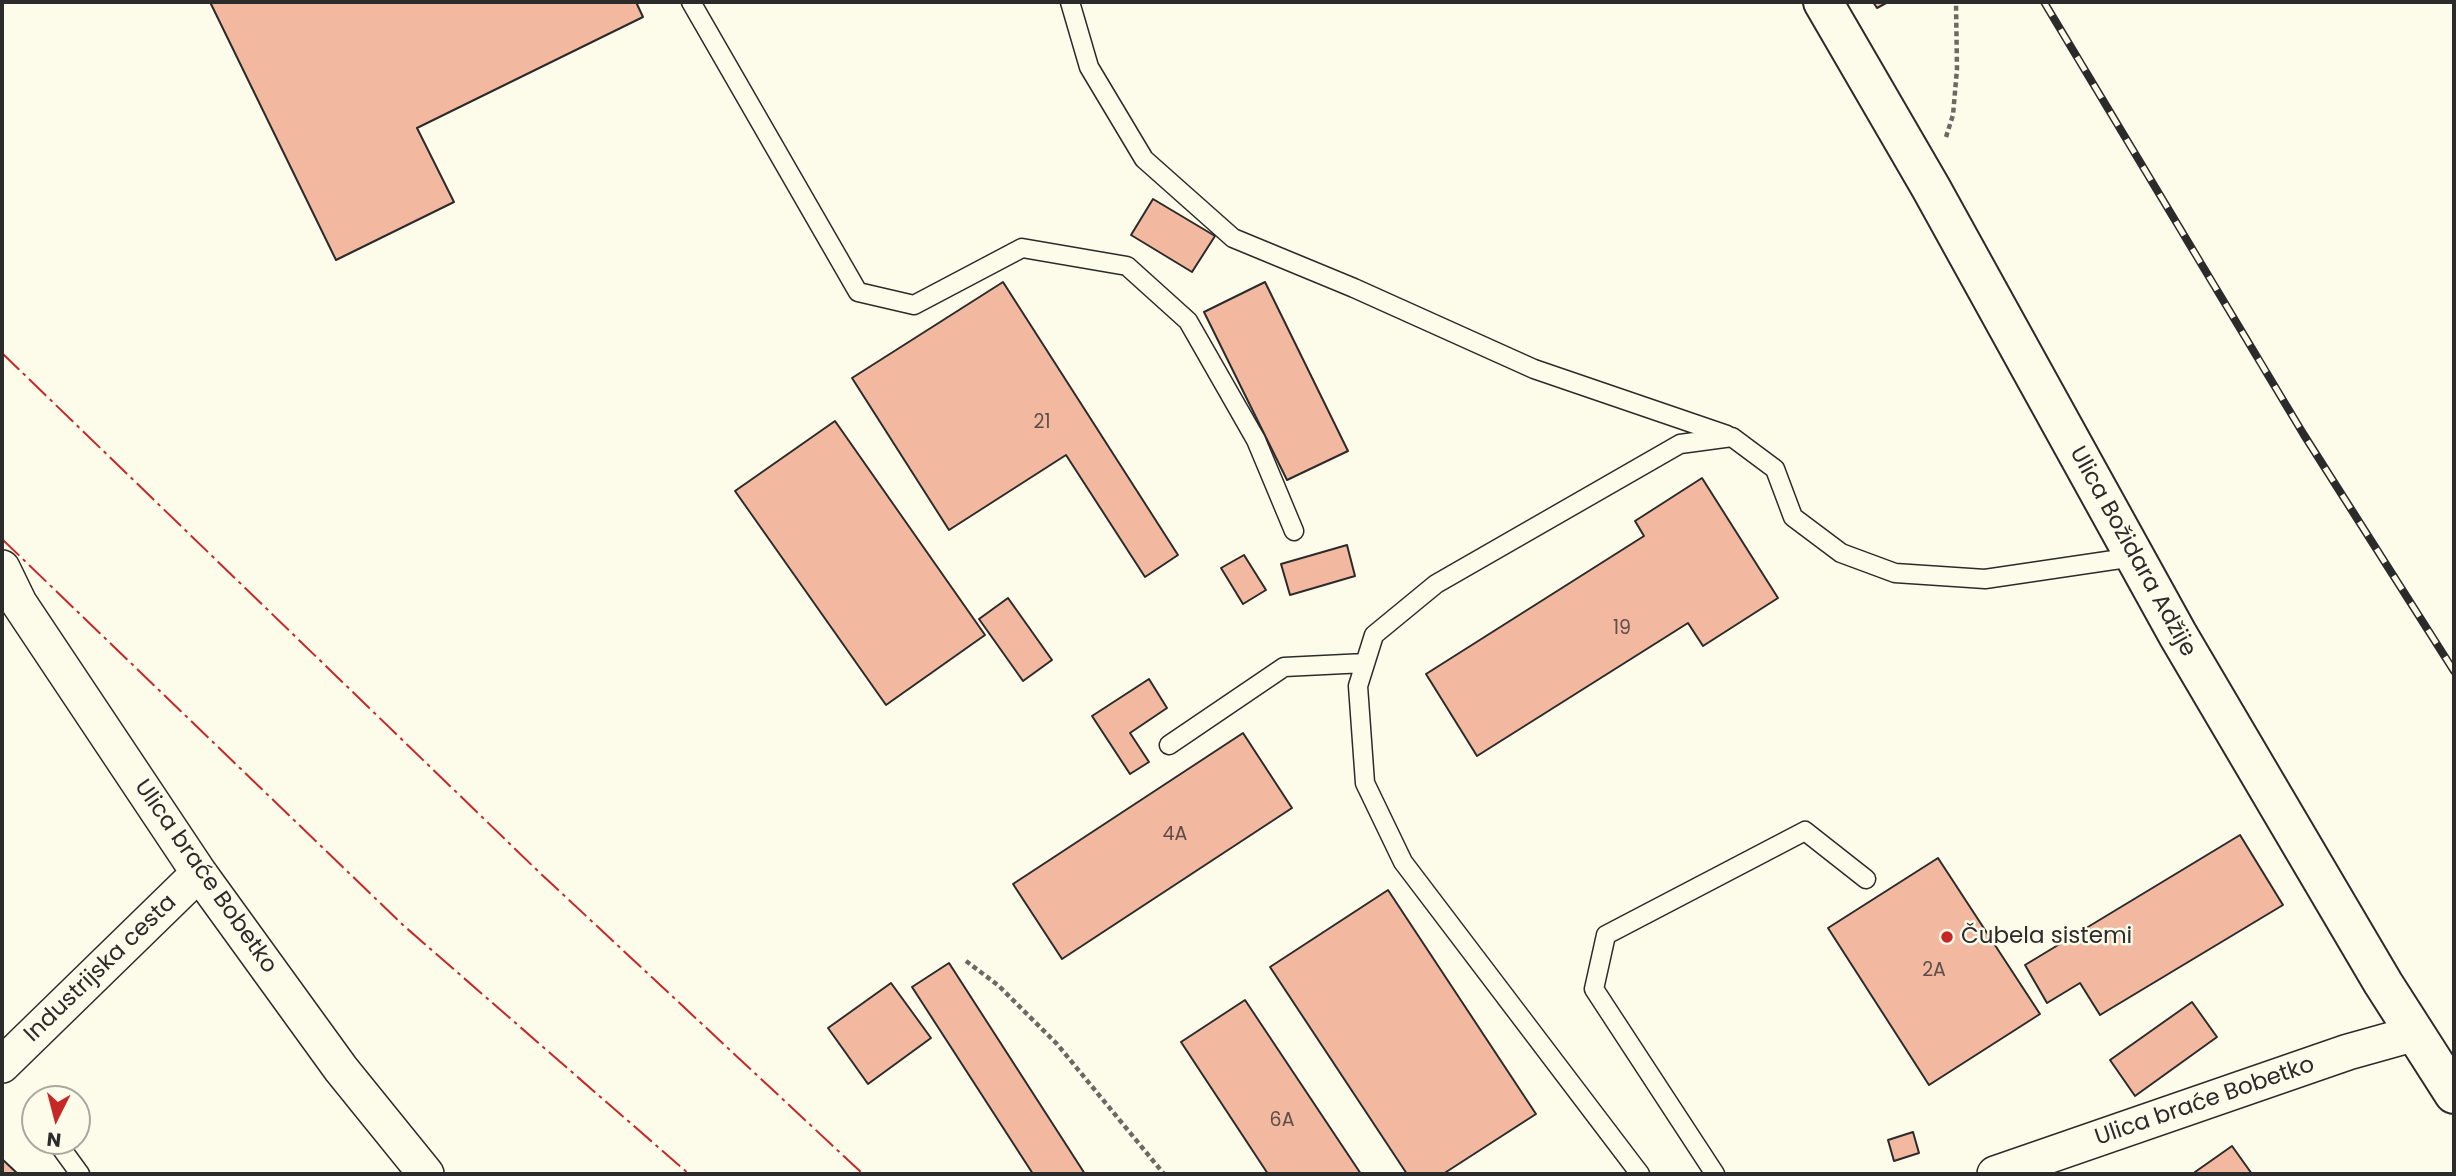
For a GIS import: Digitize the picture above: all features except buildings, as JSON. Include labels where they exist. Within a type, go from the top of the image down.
[{"type":"main road","name":"Ulica Božidara Adžije","points":[[1823,2],[1931,188],[2134,557],[2376,971],[2430,1041],[2454,1094]]},
{"type":"street","name":"Ulica braće Bobetko","points":[[2,568],[19,603],[199,873],[341,1069],[426,1174]]},
{"type":"street","name":"Industrijska cesta","points":[[2,1065],[199,873]]},
{"type":"street","name":"Ulica braće Bobetko","points":[[1995,1174],[2348,1052],[2430,1041]]},
{"type":"lane","points":[[691,2],[858,292],[914,305],[1021,248],[1127,266],[1188,321],[1256,440],[1294,531]]},
{"type":"lane","points":[[1070,2],[1089,67],[1144,159],[1233,238],[1354,288],[1534,369],[1732,437],[1775,469],[1793,517],[1841,553],[1895,573],[1985,579],[2134,557]]},
{"type":"lane","points":[[1640,1174],[1403,862],[1365,783],[1358,686],[1374,635],[1436,584],[1680,444],[1732,437]]},
{"type":"lane","points":[[1168,745],[1284,667],[1365,663]]},
{"type":"lane","points":[[1715,1174],[1594,989],[1606,934],[1805,831],[1866,879]]},
{"type":"lane","points":[[66,1155],[80,1174]]},
{"type":"path","points":[[1931,188],[1953,115],[1957,69],[1956,2]]},
{"type":"path","points":[[966,961],[999,986],[1057,1044],[1164,1174]]},
{"type":"railway","points":[[2044,2],[2304,435],[2454,671]]},
{"type":"power","points":[[2,353],[540,873],[863,1174]]},
{"type":"power","points":[[2,539],[403,925],[689,1174]]},
{"type":"place","name":"Čubela sistemi","points":[[1947,937]]}]
